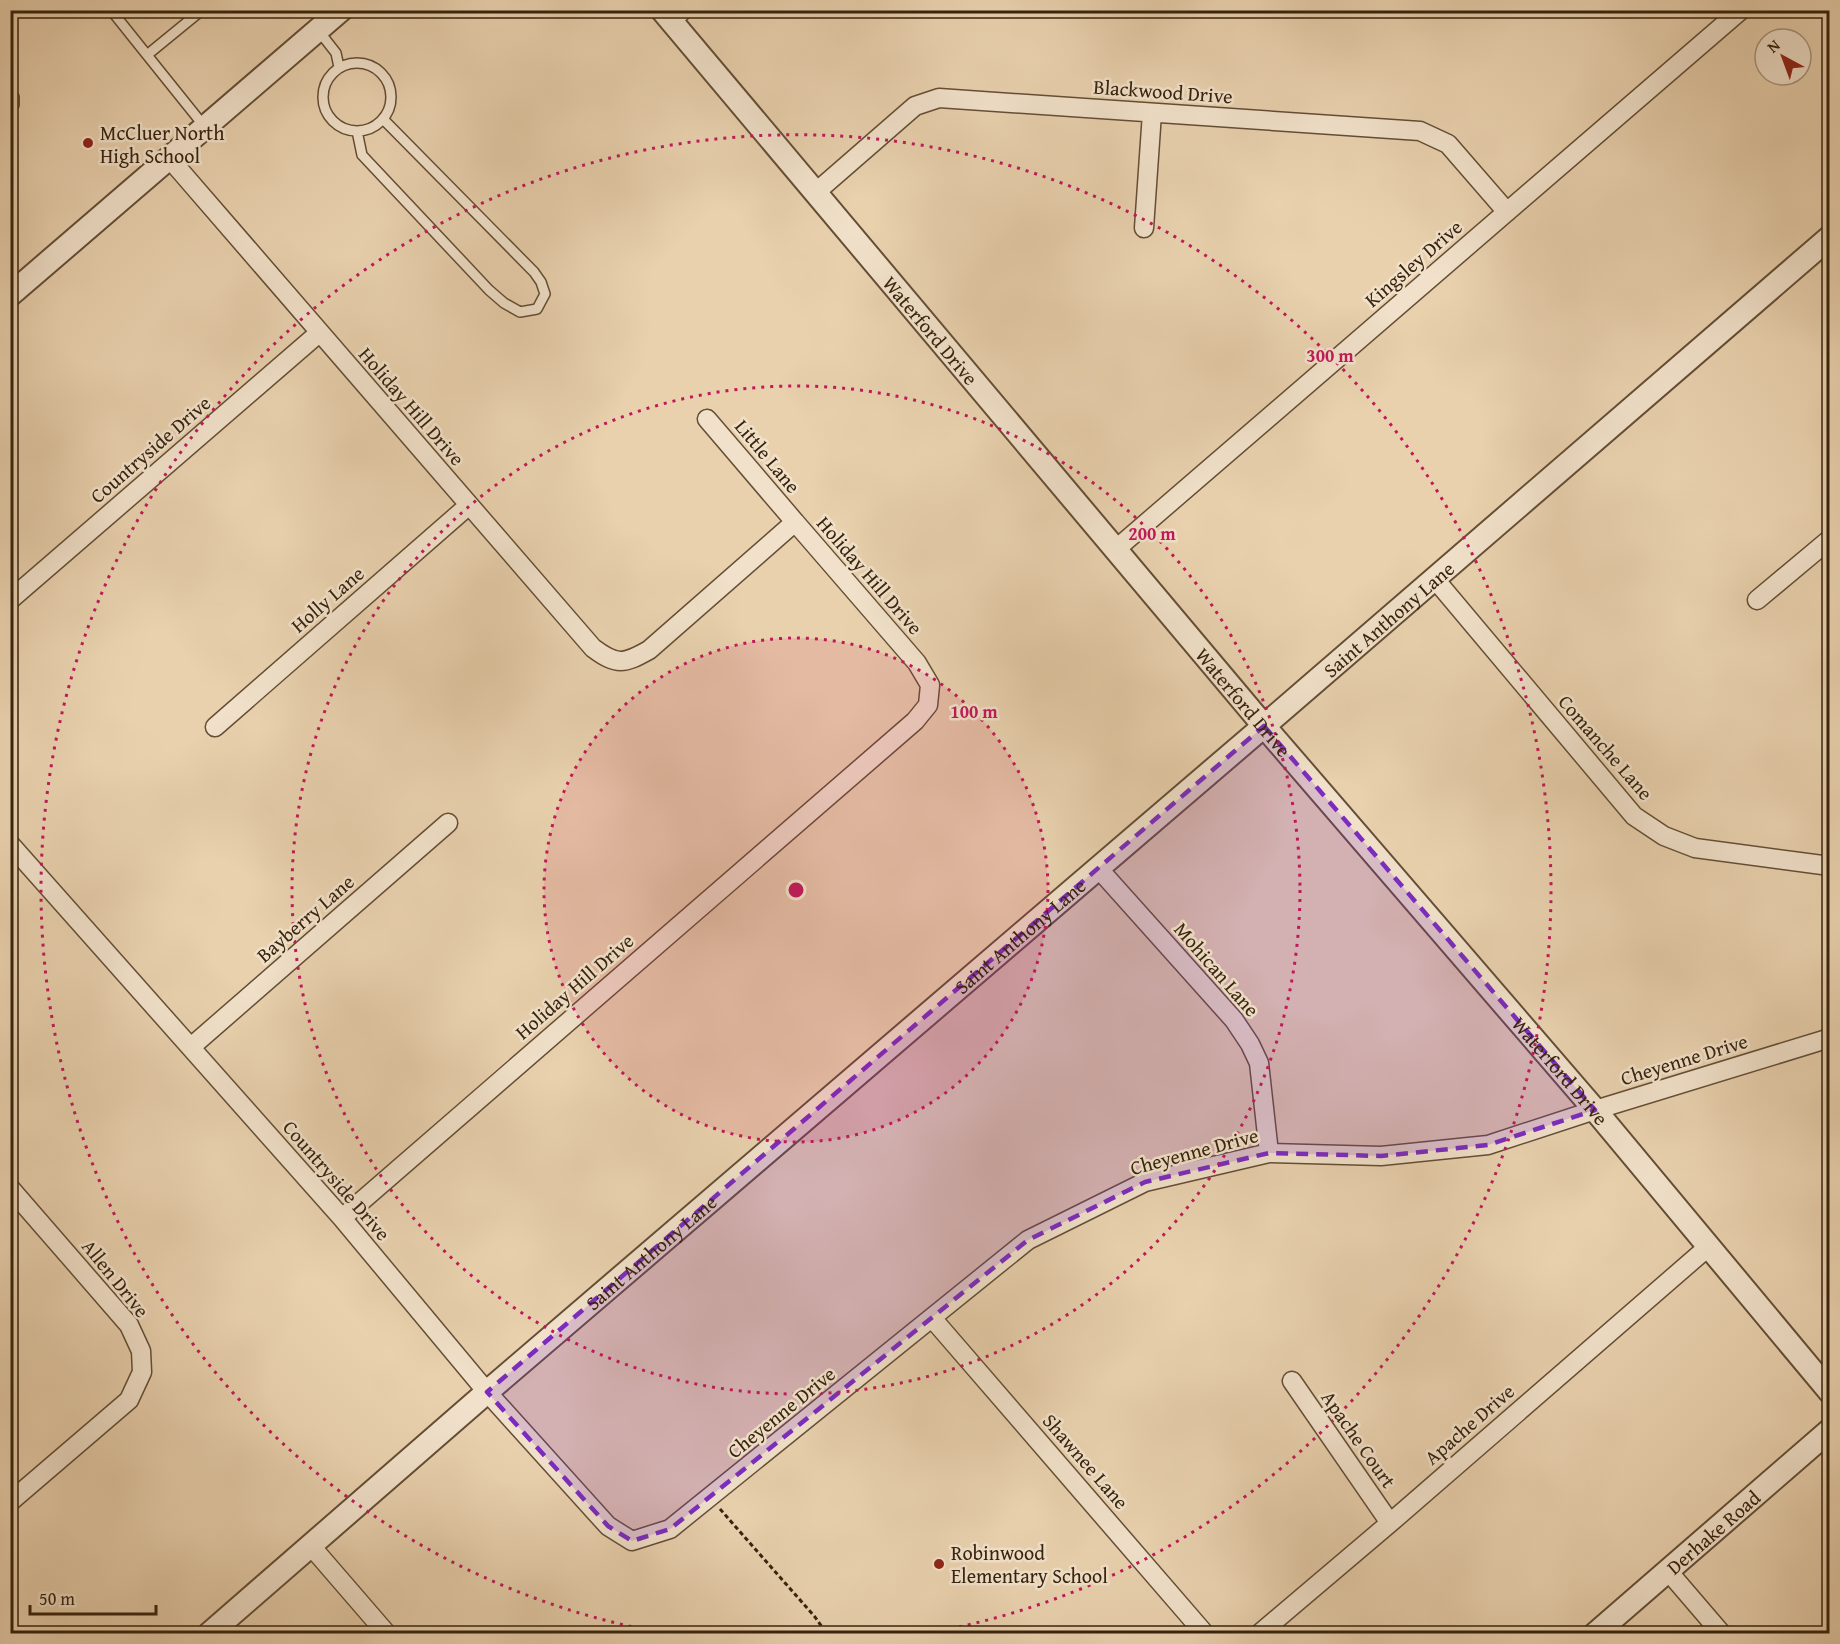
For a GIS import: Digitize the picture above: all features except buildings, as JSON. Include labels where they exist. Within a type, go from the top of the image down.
[{"type":"street","points":[[10,296],[341,10]]},
{"type":"street","name":"Kingsley Drive","points":[[1115,550],[1741,10]]},
{"type":"street","name":"Waterford Drive","points":[[672,14],[815,193],[1115,550],[1595,1110],[1830,1392]]},
{"type":"street","name":"Blackwood Drive","points":[[815,193],[915,106],[939,98],[1420,130],[1448,144],[1507,212]]},
{"type":"street","points":[[1144,228],[1152,113]]},
{"type":"street","name":"Holiday Hill Drive","points":[[170,159],[468,506],[594,648],[609,660],[628,661],[649,650],[795,522],[917,663],[930,685],[928,705],[915,720],[342,1218]]},
{"type":"street","name":"Saint Anthony Lane","points":[[210,1634],[487,1392],[1830,237]]},
{"type":"street","name":"Countryside Drive","points":[[10,600],[319,333]]},
{"type":"street","name":"Little Lane","points":[[707,419],[795,522]]},
{"type":"street","name":"Holly Lane","points":[[215,727],[468,506]]},
{"type":"street","points":[[1758,600],[1830,539]]},
{"type":"street","name":"Comanche Lane","points":[[1434,578],[1634,816],[1664,836],[1695,848],[1830,866]]},
{"type":"street","name":"Bayberry Lane","points":[[191,1047],[448,823]]},
{"type":"street","name":"Countryside Drive","points":[[10,844],[342,1218],[487,1392],[608,1526],[632,1541]]},
{"type":"street","name":"Mohican Lane","points":[[1098,868],[1234,1020],[1250,1044],[1259,1063],[1269,1153]]},
{"type":"street","name":"Cheyenne Drive","points":[[632,1541],[670,1529],[1028,1240],[1145,1182],[1269,1153],[1381,1156],[1488,1145],[1830,1038]]},
{"type":"street","name":"Allen Drive","points":[[10,1188],[129,1325],[141,1352],[142,1372],[129,1400],[10,1502]]},
{"type":"street","name":"Apache Drive","points":[[1259,1634],[1708,1246]]},
{"type":"street","name":"Shawnee Lane","points":[[932,1318],[1205,1634]]},
{"type":"street","name":"Apache Court","points":[[1292,1381],[1390,1522]]},
{"type":"street","name":"Derhake Road","points":[[1595,1634],[1830,1430]]},
{"type":"street","points":[[311,1546],[387,1634]]},
{"type":"street","points":[[1668,1571],[1722,1634]]},
{"type":"lane","points":[[111,10],[206,128]]},
{"type":"lane","points":[[147,55],[199,12]]},
{"type":"lane","points":[[318,30],[336,53],[339,67]]},
{"type":"lane","points":[[350,63],[372,66],[381,72],[388,81],[391,92],[391,103],[383,119],[371,129],[357,131],[338,126],[324,108],[322,96],[330,75],[339,67],[350,63]]},
{"type":"lane","points":[[10,92],[15,102],[10,109]]},
{"type":"lane","points":[[357,131],[362,155],[489,290],[504,303],[520,312],[537,309],[544,294],[541,282],[534,272],[383,119]]},
{"type":"path","points":[[710,1498],[815,1617],[827,1634]]},
{"type":"highlighted area","points":[[1264,726],[1595,1110],[1488,1145],[1381,1156],[1269,1153],[1145,1182],[1028,1240],[670,1529],[632,1541],[608,1526],[487,1392]]},
{"type":"place","name":"McCluer North High School","points":[[88,143]]},
{"type":"place","name":"Robinwood Elementary School","points":[[939,1564]]}]
